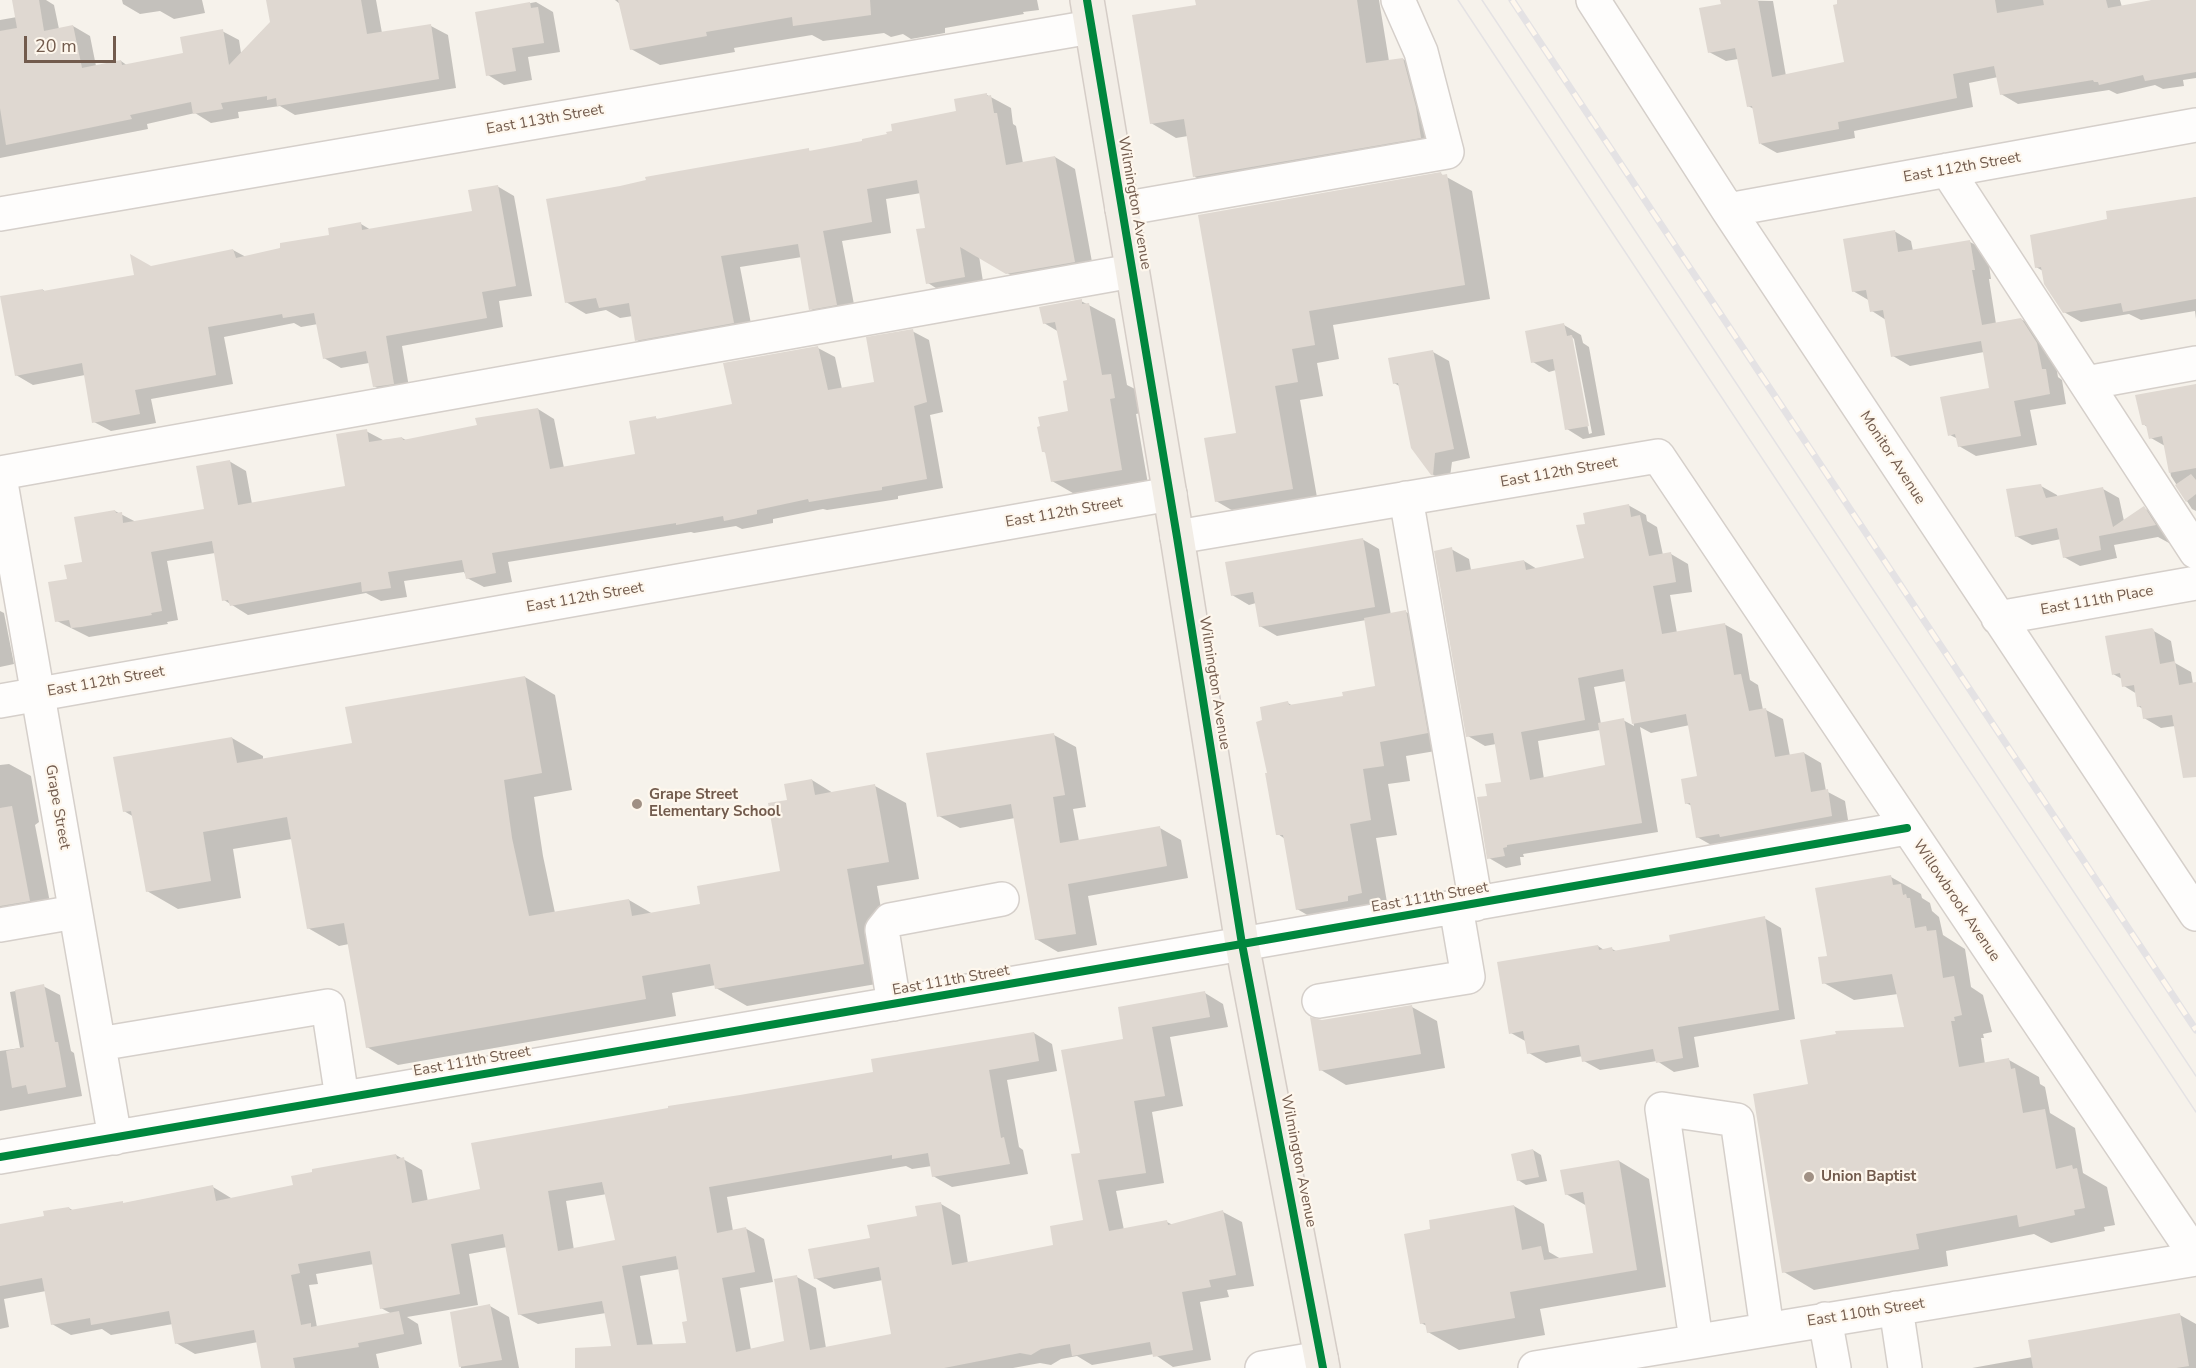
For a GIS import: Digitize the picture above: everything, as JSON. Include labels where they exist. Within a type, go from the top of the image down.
[{"type":"main road","name":"Wilmington Avenue","points":[[1089,13],[1170,494],[1242,944],[1322,1363]]},
{"type":"street","points":[[1122,209],[1447,152],[1421,52],[1398,0]]},
{"type":"street","name":"Monitor Avenue","points":[[1593,0],[1728,210],[2196,914]]},
{"type":"street","name":"East 113th Street","points":[[0,214],[1089,13]]},
{"type":"street","name":"East 112th Street","points":[[1728,210],[2196,125]]},
{"type":"street","points":[[1947,170],[2196,552]]},
{"type":"street","points":[[0,475],[1132,272]]},
{"type":"street","points":[[2086,383],[2196,363]]},
{"type":"street","name":"East 112th Street","points":[[1177,537],[1658,456]]},
{"type":"street","name":"Willowbrook Avenue","points":[[1658,456],[2196,1257]]},
{"type":"street","name":"Grape Street","points":[[0,475],[115,1137]]},
{"type":"street","name":"East 112th Street","points":[[0,700],[1170,494]]},
{"type":"street","points":[[1320,1001],[1468,977],[1466,905],[1406,498]]},
{"type":"street","name":"East 111th Place","points":[[1998,618],[2196,583]]},
{"type":"street","name":"East 111th Street","points":[[0,1157],[1907,828]]},
{"type":"street","points":[[894,1004],[882,930],[890,920],[1002,899]]},
{"type":"street","points":[[0,925],[75,912]]},
{"type":"street","points":[[99,1044],[328,1006],[342,1098]]},
{"type":"street","points":[[1696,1340],[1662,1109],[1737,1120],[1767,1329]]},
{"type":"street","name":"East 110th Street","points":[[1536,1368],[2196,1257]]},
{"type":"street","points":[[1896,1308],[1905,1368]]},
{"type":"street","points":[[1825,1319],[1834,1368]]},
{"type":"street","points":[[1262,1368],[1322,1363]]},
{"type":"building","points":[[12,0],[39,0],[44,31],[73,25],[82,68],[121,60],[122,65],[183,53],[180,37],[223,29],[229,65],[270,22],[266,0],[361,0],[367,34],[431,24],[439,79],[277,106],[276,98],[267,100],[267,96],[221,103],[223,109],[193,114],[191,102],[130,115],[132,119],[6,145],[0,108],[0,31],[17,28]]},
{"type":"building","points":[[618,0],[870,0],[871,15],[793,26],[792,17],[706,32],[707,36],[630,50]]},
{"type":"building","points":[[1195,0],[1357,0],[1366,63],[1403,58],[1416,107],[1421,138],[1193,177],[1184,119],[1150,124],[1132,15],[1196,5]]},
{"type":"building","points":[[1720,0],[1758,0],[1772,77],[1844,62],[1833,5],[1837,4],[1837,0],[1995,0],[1997,13],[2044,5],[2043,0],[2106,0],[2108,8],[2152,0],[2196,0],[2196,72],[2145,81],[2143,75],[2099,85],[2093,80],[2000,95],[1994,66],[1953,74],[1957,98],[1838,122],[1839,129],[1759,144],[1752,106],[1747,107],[1735,48],[1708,53],[1699,8],[1721,4]]},
{"type":"building","points":[[530,2],[531,8],[538,7],[544,43],[512,48],[516,71],[486,76],[475,12]]},
{"type":"building","points":[[987,93],[987,96],[991,95],[994,113],[997,113],[1006,165],[1055,156],[1075,262],[1006,274],[960,247],[965,277],[926,284],[916,229],[925,228],[917,180],[867,189],[872,222],[823,231],[837,305],[809,310],[798,244],[721,256],[734,323],[635,341],[629,303],[599,308],[596,298],[565,303],[546,199],[620,186],[646,180],[645,177],[862,141],[862,139],[887,134],[886,132],[892,131],[891,124],[956,111],[954,99]]},
{"type":"building","points":[[1441,172],[1442,175],[1447,174],[1465,285],[1309,311],[1315,345],[1292,349],[1298,382],[1275,386],[1293,489],[1215,502],[1204,438],[1236,433],[1198,215]]},
{"type":"building","points":[[498,185],[516,286],[482,292],[487,318],[386,336],[394,384],[373,387],[366,351],[323,359],[314,313],[283,318],[282,314],[208,327],[216,375],[135,390],[140,414],[92,423],[82,363],[15,376],[0,296],[134,275],[130,254],[151,266],[233,249],[236,258],[280,248],[280,243],[329,235],[328,228],[361,222],[362,230],[472,211],[468,190]]},
{"type":"building","points":[[2196,197],[2196,299],[2123,312],[2121,303],[2063,313],[2044,284],[2041,267],[2035,268],[2030,235],[2107,219],[2106,211]]},
{"type":"building","points":[[1895,230],[1898,252],[1970,240],[1975,270],[1972,270],[1982,325],[2021,318],[2037,343],[2042,369],[2046,369],[2050,394],[2014,401],[2021,436],[1958,447],[1955,434],[1948,436],[1940,397],[1989,388],[1981,341],[1891,357],[1883,310],[1870,312],[1866,290],[1852,292],[1843,239]]},
{"type":"building","points":[[1082,299],[1082,304],[1089,303],[1102,375],[1111,374],[1115,398],[1110,399],[1122,470],[1051,482],[1037,427],[1040,426],[1038,417],[1068,411],[1063,381],[1067,380],[1055,322],[1043,324],[1039,307]]},
{"type":"building","points":[[1564,323],[1567,336],[1572,335],[1589,426],[1565,430],[1553,359],[1531,363],[1525,331]]},
{"type":"building","points":[[913,329],[927,402],[914,406],[927,479],[882,487],[882,490],[809,502],[808,499],[757,510],[757,514],[724,521],[723,516],[492,553],[496,573],[466,579],[462,560],[388,572],[391,588],[362,592],[361,582],[230,606],[228,600],[222,601],[212,541],[151,552],[162,611],[151,613],[152,615],[81,627],[71,628],[69,620],[55,622],[48,582],[67,579],[64,565],[82,562],[74,517],[115,510],[116,513],[122,512],[123,523],[204,509],[196,466],[230,460],[238,505],[345,486],[336,434],[367,429],[369,442],[402,437],[403,440],[477,425],[475,418],[538,408],[550,469],[635,454],[629,421],[656,416],[656,419],[732,404],[723,363],[818,346],[828,390],[874,382],[866,337]]},
{"type":"building","points":[[1433,350],[1454,449],[1435,453],[1433,475],[1431,475],[1411,448],[1398,383],[1393,384],[1388,358]]},
{"type":"building","points":[[2196,384],[2196,468],[2169,473],[2162,436],[2149,439],[2146,425],[2142,425],[2135,395]]},
{"type":"building","points":[[2191,474],[2196,480],[2196,494],[2186,502],[2175,485]]},
{"type":"building","points":[[2041,484],[2046,498],[2103,487],[2113,527],[2144,506],[2156,525],[2099,536],[2101,550],[2063,558],[2057,528],[2015,537],[2006,489]]},
{"type":"building","points":[[1629,504],[1631,517],[1640,515],[1649,556],[1671,552],[1676,582],[1653,586],[1662,634],[1725,623],[1734,675],[1741,674],[1749,711],[1766,708],[1775,757],[1804,752],[1811,792],[1828,789],[1832,816],[1720,837],[1719,834],[1696,838],[1690,803],[1685,804],[1681,779],[1697,776],[1686,714],[1632,724],[1623,669],[1578,678],[1585,720],[1521,732],[1530,780],[1605,765],[1598,723],[1624,718],[1642,823],[1507,845],[1503,848],[1505,856],[1487,859],[1477,797],[1487,796],[1485,784],[1501,782],[1493,733],[1466,737],[1434,551],[1452,547],[1456,572],[1524,560],[1526,570],[1584,558],[1576,525],[1585,524],[1583,513]]},
{"type":"building","points":[[1363,538],[1375,607],[1259,627],[1253,592],[1231,596],[1225,562]]},
{"type":"building","points":[[1406,610],[1428,733],[1380,742],[1384,766],[1363,769],[1371,820],[1350,824],[1362,893],[1348,896],[1348,901],[1296,910],[1283,835],[1276,835],[1265,773],[1267,773],[1256,722],[1262,720],[1260,707],[1288,701],[1289,705],[1343,696],[1342,692],[1375,686],[1364,618]]},
{"type":"building","points":[[2152,628],[2160,664],[2175,661],[2179,685],[2196,682],[2196,777],[2183,778],[2172,715],[2143,719],[2141,706],[2137,707],[2134,685],[2122,687],[2120,673],[2112,675],[2105,636]]},
{"type":"building","points":[[525,676],[542,773],[504,780],[512,838],[529,916],[629,899],[632,916],[700,904],[697,886],[780,871],[768,803],[787,800],[784,784],[812,779],[815,795],[875,784],[889,862],[847,869],[864,964],[715,989],[710,964],[642,976],[646,999],[366,1048],[344,923],[307,929],[287,817],[203,832],[211,881],[146,892],[131,811],[123,812],[113,757],[232,737],[237,763],[352,743],[345,707]]},
{"type":"building","points":[[1054,733],[1065,795],[1053,797],[1060,843],[1160,826],[1167,866],[1068,884],[1076,934],[1035,940],[1011,804],[937,817],[926,753]]},
{"type":"building","points":[[12,806],[30,901],[0,906],[0,808]]},
{"type":"building","points":[[1891,875],[1893,885],[1901,884],[1903,895],[1906,894],[1907,898],[1910,898],[1915,928],[1926,926],[1927,931],[1936,930],[1943,978],[1954,976],[1962,1015],[1954,1017],[1955,1021],[1951,1021],[1959,1067],[2009,1058],[2011,1069],[2015,1068],[2023,1113],[2045,1109],[2056,1169],[2072,1165],[2073,1169],[2077,1168],[2085,1208],[2074,1210],[2075,1215],[2019,1227],[2017,1215],[1916,1234],[1919,1249],[1782,1273],[1753,1094],[1808,1084],[1800,1040],[1836,1034],[1835,1031],[1904,1027],[1892,974],[1822,984],[1818,957],[1827,956],[1815,888]]},
{"type":"building","points":[[1765,916],[1779,1010],[1678,1027],[1683,1058],[1656,1063],[1653,1049],[1582,1062],[1579,1045],[1527,1054],[1523,1031],[1509,1034],[1497,962],[1598,945],[1599,950],[1612,947],[1613,951],[1670,941],[1669,935]]},
{"type":"building","points":[[44,984],[66,1087],[28,1094],[26,1085],[12,1088],[6,1051],[24,1047],[15,990]]},
{"type":"building","points":[[1205,991],[1210,1017],[1152,1027],[1165,1096],[1134,1101],[1146,1173],[1098,1180],[1109,1231],[1167,1220],[1168,1225],[1223,1210],[1236,1275],[1209,1280],[1211,1287],[1182,1292],[1193,1350],[1153,1357],[1150,1342],[1072,1356],[1070,1344],[1041,1349],[1031,1355],[1020,1353],[944,1368],[575,1368],[575,1348],[611,1346],[602,1301],[518,1315],[503,1234],[451,1244],[460,1294],[380,1309],[370,1251],[298,1264],[300,1273],[291,1275],[301,1325],[311,1323],[311,1327],[399,1311],[404,1334],[358,1343],[359,1347],[293,1358],[295,1368],[261,1368],[254,1330],[175,1344],[169,1311],[91,1325],[90,1318],[51,1325],[42,1278],[0,1286],[0,1224],[44,1216],[43,1211],[69,1207],[70,1210],[123,1201],[123,1203],[213,1185],[216,1201],[293,1185],[291,1176],[312,1172],[312,1169],[396,1154],[397,1159],[404,1157],[412,1203],[480,1189],[471,1143],[668,1108],[668,1106],[873,1072],[871,1059],[1034,1032],[1039,1061],[989,1070],[1001,1138],[1004,1137],[1010,1164],[932,1177],[928,1153],[892,1159],[892,1155],[709,1187],[717,1233],[746,1227],[755,1272],[722,1278],[736,1352],[784,1341],[774,1279],[797,1275],[810,1350],[891,1334],[879,1267],[814,1279],[808,1249],[870,1238],[867,1225],[917,1216],[915,1206],[941,1202],[952,1265],[1053,1245],[1050,1226],[1083,1220],[1071,1154],[1080,1153],[1061,1050],[1123,1039],[1118,1007]],"holes":[[[602,1182],[615,1240],[558,1251],[548,1191]],[[676,1256],[687,1321],[682,1322],[686,1343],[637,1345],[622,1266]]]},
{"type":"building","points":[[1412,1005],[1421,1054],[1319,1071],[1310,1017],[1322,1020]]},
{"type":"building","points":[[1533,1149],[1539,1177],[1517,1181],[1511,1154]]},
{"type":"building","points":[[1619,1160],[1637,1270],[1510,1292],[1515,1318],[1427,1333],[1425,1323],[1420,1324],[1404,1234],[1430,1229],[1429,1220],[1514,1205],[1522,1250],[1541,1246],[1544,1260],[1593,1253],[1583,1192],[1565,1195],[1560,1170]]},
{"type":"building","points":[[490,1304],[502,1360],[459,1367],[450,1312]]},
{"type":"building","points":[[2180,1313],[2189,1366],[2176,1368],[2033,1368],[2028,1340]]},
{"type":"tram line","points":[[1458,0],[2196,1112]]},
{"type":"tram line","points":[[1482,0],[2196,1076]]},
{"type":"railway","points":[[1512,0],[2196,1030]]},
{"type":"cycle path","points":[[1087,0],[1177,537],[1242,944],[1323,1368]]},
{"type":"cycle path","points":[[0,1157],[1907,828]]},
{"type":"place","name":"Grape Street Elementary School","points":[[637,804]]},
{"type":"place","name":"Union Baptist","points":[[1809,1177]]}]
